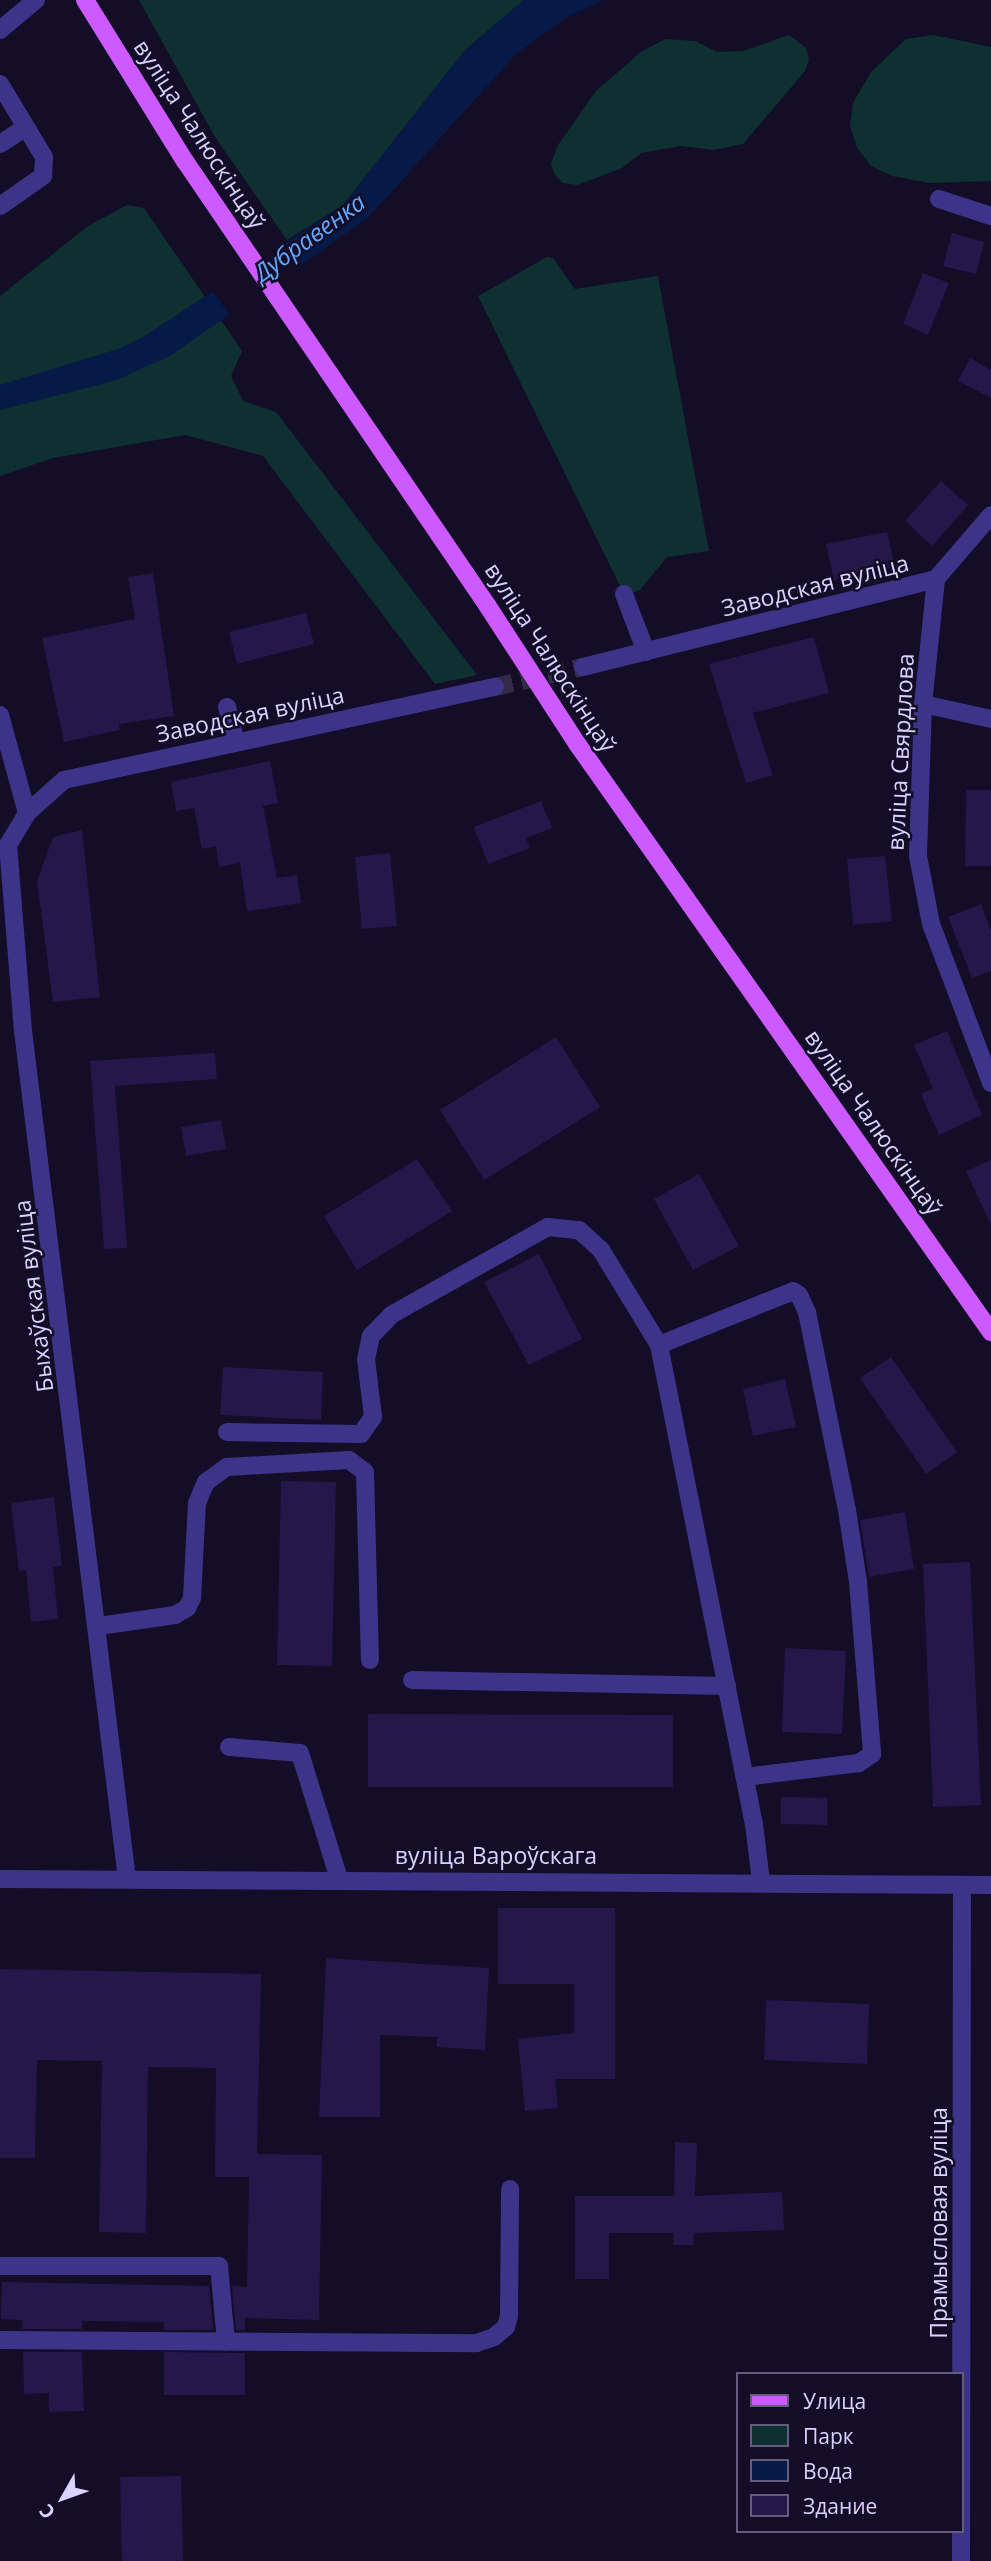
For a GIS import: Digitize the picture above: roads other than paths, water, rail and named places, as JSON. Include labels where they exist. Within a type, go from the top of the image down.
[{"type":"main road","name":"вуліца Чалюскінцаў","points":[[85,0],[185,161],[487,605],[578,745],[991,1332]]},
{"type":"street","points":[[0,30],[36,0]]},
{"type":"street","points":[[0,84],[44,157],[43,176],[0,206]]},
{"type":"street","points":[[0,144],[25,128]]},
{"type":"street","points":[[939,199],[991,216]]},
{"type":"street","points":[[936,579],[991,515]]},
{"type":"street","name":"Заводская вуліца","points":[[583,667],[936,579]]},
{"type":"street","name":"вуліца Свярдлова","points":[[936,579],[923,704],[918,856],[931,924],[991,1083]]},
{"type":"street","points":[[624,594],[646,652]]},
{"type":"street","name":"Заводская вуліца","points":[[27,813],[64,780],[235,740],[495,687]]},
{"type":"street","points":[[923,704],[991,719]]},
{"type":"street","points":[[227,707],[235,740]]},
{"type":"street","points":[[0,715],[27,813]]},
{"type":"street","name":"Быхаўская вуліца","points":[[27,813],[4,846],[23,1031],[99,1626],[127,1879]]},
{"type":"street","points":[[227,1432],[360,1434],[373,1417],[366,1359],[371,1336],[391,1315],[548,1227],[579,1230],[601,1250],[659,1345],[745,1777],[761,1882]]},
{"type":"street","points":[[659,1345],[793,1291],[799,1295],[807,1312],[847,1510],[858,1582],[872,1754],[859,1763],[745,1777]]},
{"type":"street","points":[[99,1626],[175,1615],[187,1608],[192,1598],[197,1503],[206,1482],[227,1467],[349,1460],[365,1472],[370,1660]]},
{"type":"street","points":[[412,1680],[727,1686]]},
{"type":"street","points":[[229,1747],[300,1753],[340,1879]]},
{"type":"street","name":"вуліца Вароўскага","points":[[0,1879],[991,1885]]},
{"type":"street","name":"Прамысловая вуліца","points":[[961,2372],[962,1885]]},
{"type":"street","points":[[0,2340],[476,2343],[494,2337],[506,2327],[509,2316],[510,2189]]},
{"type":"street","points":[[0,2266],[219,2266],[226,2342]]},
{"type":"street","name":"Прамысловая вуліца","points":[[961,2533],[961,2561]]},
{"type":"water","name":"Дубравенка","points":[[524,0],[604,0],[569,16],[517,53],[368,218],[170,356],[114,381],[0,410],[0,385],[118,349],[143,337],[343,205],[465,50]]},
{"type":"tunnel","points":[[495,687],[583,667]]}]
